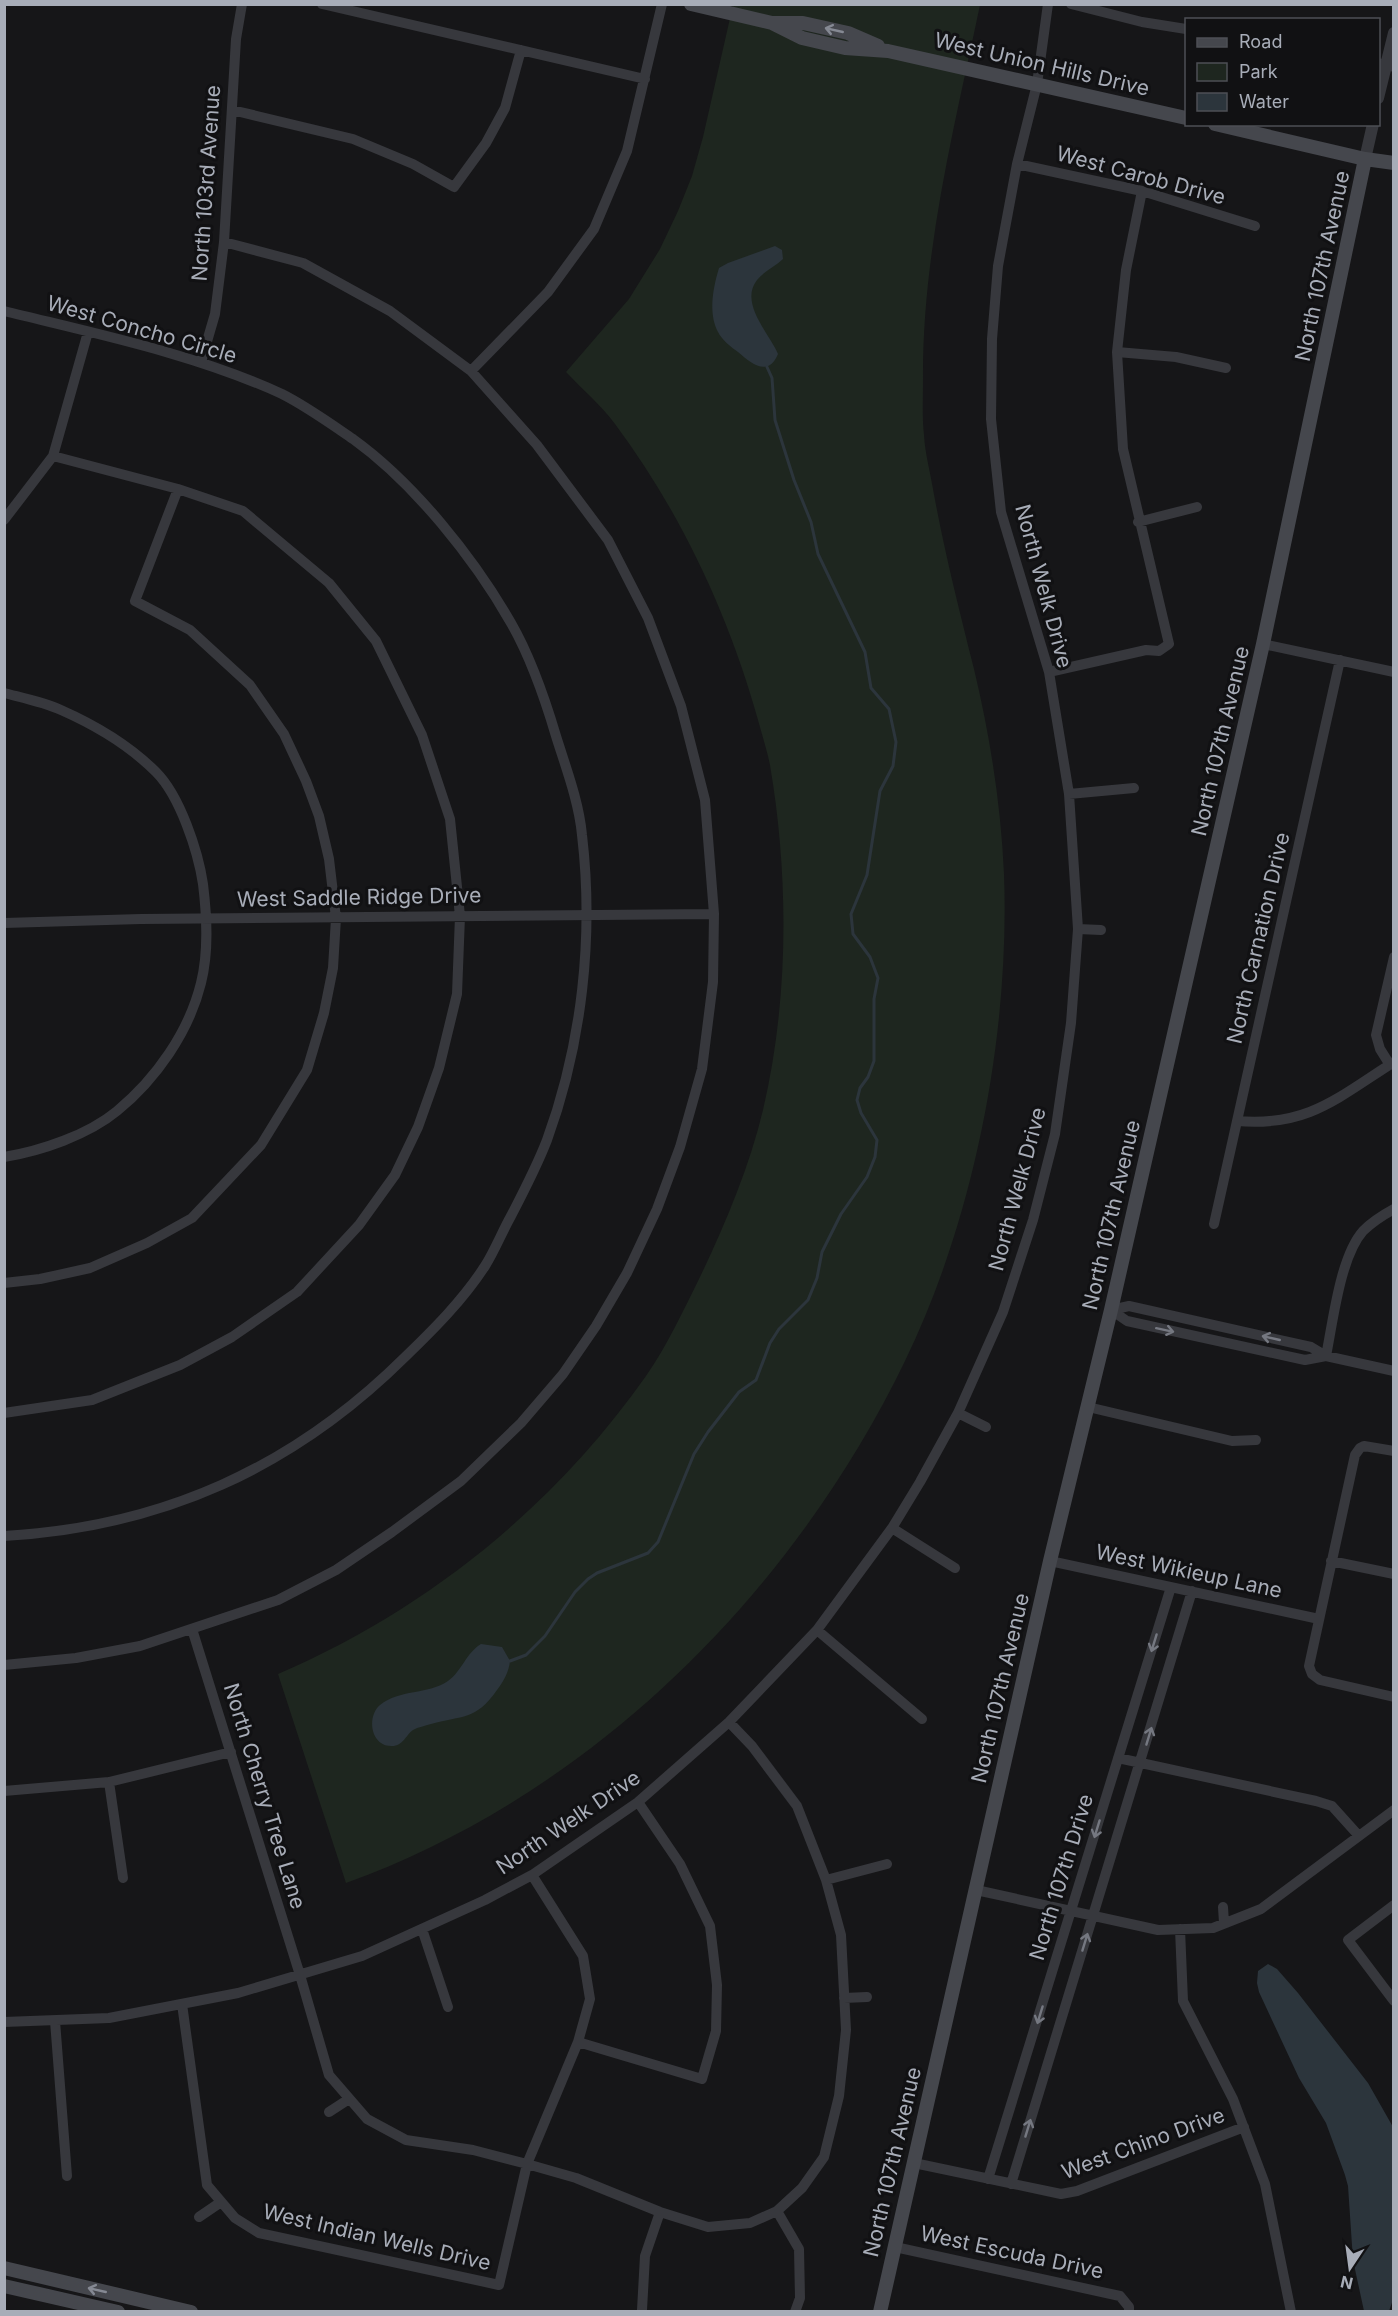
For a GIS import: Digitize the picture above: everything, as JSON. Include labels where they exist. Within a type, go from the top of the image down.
[{"type":"main road","name":"West Union Hills Drive","points":[[691,4],[772,23],[802,38],[845,48],[888,51],[1185,118]]},
{"type":"main road","points":[[1224,126],[1365,159],[1394,163]]},
{"type":"main road","name":"North 107th Avenue","points":[[880,2312],[1050,1561],[1111,1310],[1263,644],[1365,159]]},
{"type":"main road","points":[[4,2268],[153,2307],[191,2312]]},
{"type":"main road","points":[[4,2286],[118,2312]]},
{"type":"street","name":"North 103rd Avenue","points":[[201,362],[215,314],[224,242],[236,39],[242,4]]},
{"type":"street","points":[[322,4],[645,79]]},
{"type":"street","points":[[471,371],[548,292],[594,229],[627,151],[662,4]]},
{"type":"street","name":"North Welk Drive","points":[[4,2022],[109,2018],[238,1993],[362,1956],[532,1875],[638,1802],[729,1722],[817,1630],[892,1528],[958,1413],[1003,1312],[1033,1220],[1055,1134],[1071,1023],[1078,929],[1069,794],[1049,672],[1001,512],[991,419],[992,339],[998,266],[1017,164],[1037,84],[1048,4]]},
{"type":"street","points":[[1071,4],[1142,22],[1185,29]]},
{"type":"street","points":[[1380,90],[1394,33]]},
{"type":"street","points":[[232,110],[353,139],[413,164],[454,187],[486,143],[505,108],[520,50]]},
{"type":"street","name":"North 107th Avenue","points":[[1365,159],[1373,126]]},
{"type":"street","name":"West Carob Drive","points":[[1017,164],[1142,191],[1255,226]]},
{"type":"street","points":[[1049,672],[1146,650],[1159,651],[1169,644],[1138,522],[1123,450],[1117,352],[1126,270],[1142,191]]},
{"type":"street","points":[[4,1665],[76,1658],[140,1646],[278,1600],[336,1570],[461,1481],[521,1423],[563,1374],[596,1326],[627,1273],[657,1209],[680,1148],[702,1070],[713,982],[714,914],[705,800],[681,706],[648,618],[608,540],[537,445],[471,371],[390,311],[303,263],[224,242]]},
{"type":"street","name":"West Concho Circle","points":[[4,310],[201,362],[285,396],[356,442],[417,495],[475,566],[513,626],[547,705],[582,832],[586,914],[584,969],[577,1030],[565,1085],[546,1142],[485,1265],[442,1322],[388,1374],[327,1426],[258,1468],[181,1502],[117,1521],[43,1533],[4,1536]]},
{"type":"street","points":[[5,519],[53,456],[88,332]]},
{"type":"street","points":[[1117,352],[1176,357],[1226,368]]},
{"type":"street","points":[[4,1413],[92,1400],[180,1365],[232,1337],[297,1292],[351,1233],[394,1175],[418,1127],[439,1068],[457,994],[460,916],[450,819],[422,735],[376,641],[329,583],[243,511],[178,489],[53,456]]},
{"type":"street","points":[[4,1283],[40,1279],[90,1268],[147,1243],[192,1218],[261,1145],[307,1070],[324,1013],[333,968],[336,918],[329,859],[319,816],[306,781],[284,734],[250,685],[190,630],[135,601],[178,489]]},
{"type":"street","points":[[1138,522],[1197,507]]},
{"type":"street","points":[[1263,644],[1394,672]]},
{"type":"street","name":"North Carnation Drive","points":[[1214,1224],[1340,660]]},
{"type":"street","points":[[4,693],[60,710],[112,737],[157,773],[182,812],[200,861],[207,918],[201,984],[173,1049],[142,1088],[116,1112],[87,1129],[33,1152],[4,1157]]},
{"type":"street","points":[[1069,794],[1134,788]]},
{"type":"street","name":"West Saddle Ridge Drive","points":[[4,923],[207,918],[714,914]]},
{"type":"street","points":[[1078,929],[1101,930]]},
{"type":"street","points":[[1237,1121],[1273,1122],[1295,1118],[1321,1108],[1392,1064],[1380,1048],[1376,1035],[1394,957]]},
{"type":"street","points":[[1326,1356],[1345,1264],[1363,1232],[1394,1209]]},
{"type":"street","points":[[1111,1310],[1129,1306],[1311,1347],[1326,1356],[1394,1371]]},
{"type":"street","points":[[1111,1310],[1127,1321],[1293,1358],[1305,1360],[1326,1356]]},
{"type":"street","points":[[1088,1407],[1232,1441],[1256,1440]]},
{"type":"street","points":[[958,1413],[986,1427]]},
{"type":"street","points":[[1394,1451],[1369,1446],[1360,1448],[1353,1460],[1310,1662],[1312,1674],[1324,1681],[1394,1696]]},
{"type":"street","points":[[892,1528],[955,1568]]},
{"type":"street","name":"West Wikieup Lane","points":[[1050,1561],[1319,1619]]},
{"type":"street","points":[[1331,1561],[1394,1574]]},
{"type":"street","name":"North 107th Drive","points":[[988,2179],[1171,1587]]},
{"type":"street","name":"North 107th Drive","points":[[1011,2184],[1192,1592]]},
{"type":"street","name":"North Cherry Tree Lane","points":[[192,1629],[300,1975],[328,2075],[367,2119],[406,2140],[473,2150],[576,2178],[660,2212],[708,2227],[750,2223],[777,2211],[802,2188],[824,2157],[839,2096],[846,2030],[841,1935],[826,1880],[797,1806],[752,1746],[729,1722]]},
{"type":"street","points":[[817,1630],[922,1719]]},
{"type":"street","points":[[4,1791],[109,1782],[231,1752]]},
{"type":"street","points":[[1118,1758],[1332,1806],[1359,1836]]},
{"type":"street","points":[[109,1782],[123,1878]]},
{"type":"street","points":[[578,2042],[702,2079],[716,2031],[717,1985],[710,1926],[680,1864],[638,1802]]},
{"type":"street","points":[[976,1890],[1158,1930],[1213,1928],[1261,1909],[1394,1810]]},
{"type":"street","points":[[826,1880],[887,1864]]},
{"type":"street","points":[[527,2164],[578,2042],[590,1999],[583,1956],[532,1875]]},
{"type":"street","points":[[1394,1905],[1348,1940],[1394,2001]]},
{"type":"street","points":[[1223,1907],[1224,1923]]},
{"type":"street","points":[[422,1929],[448,2007]]},
{"type":"street","points":[[1180,1929],[1183,2001],[1233,2099],[1265,2184],[1291,2312]]},
{"type":"street","points":[[844,1998],[867,1997]]},
{"type":"street","name":"West Indian Wells Drive","points":[[182,2004],[207,2185],[235,2218],[259,2233],[499,2285],[527,2164]]},
{"type":"street","points":[[56,2021],[67,2176]]},
{"type":"street","points":[[328,2112],[349,2099]]},
{"type":"street","name":"West Chino Drive","points":[[914,2163],[1060,2194],[1077,2191],[1244,2127]]},
{"type":"street","points":[[199,2217],[220,2202]]},
{"type":"street","points":[[777,2211],[799,2249],[800,2298],[795,2312]]},
{"type":"street","points":[[642,2310],[645,2256],[660,2212]]},
{"type":"street","name":"West Escuda Drive","points":[[895,2247],[1120,2296],[1129,2307],[1129,2312]]},
{"type":"green space","points":[[733,5],[980,5],[950,145],[934,238],[924,333],[923,428],[937,512],[990,745],[1003,848],[1004,935],[1001,997],[994,1060],[983,1123],[969,1186],[951,1247],[930,1305],[905,1361],[859,1447],[805,1528],[743,1605],[675,1676],[601,1740],[521,1797],[436,1845],[346,1883],[278,1674],[385,1619],[435,1586],[483,1550],[528,1511],[610,1424],[654,1365],[718,1238],[751,1153],[772,1068],[782,982],[783,894],[776,807],[766,748],[733,642],[700,565],[681,528],[639,457],[615,424],[566,372],[629,299],[660,249],[678,211],[692,176],[703,137]]},
{"type":"water","points":[[775,246],[782,250],[783,259],[757,280],[752,289],[751,298],[757,318],[778,354],[774,361],[764,367],[748,360],[722,338],[715,325],[712,309],[719,268]]},
{"type":"water","points":[[481,1644],[502,1647],[510,1661],[501,1684],[482,1707],[468,1715],[415,1729],[396,1746],[379,1742],[375,1737],[372,1724],[380,1705],[396,1696],[431,1688],[448,1681],[471,1652]]},
{"type":"water","points":[[1268,1964],[1277,1969],[1298,1993],[1368,2083],[1393,2127],[1394,2297],[1389,2311],[1364,2311],[1353,2260],[1348,2186],[1345,2175],[1326,2123],[1299,2078],[1259,1992],[1258,1971]]},
{"type":"waterway","points":[[510,1661],[526,1655],[545,1636],[575,1592],[588,1579],[597,1573],[648,1553],[658,1542],[694,1454],[739,1392],[756,1380],[770,1343],[779,1329],[808,1300],[817,1278],[822,1252],[841,1214],[867,1177],[875,1157],[877,1140],[861,1113],[857,1100],[860,1088],[868,1077],[874,1061],[874,999],[878,978],[870,957],[853,934],[851,914],[867,875],[880,791],[893,766],[896,742],[889,709],[871,688],[865,652],[818,554],[811,522],[794,480],[775,420],[772,378],[767,367]]}]
